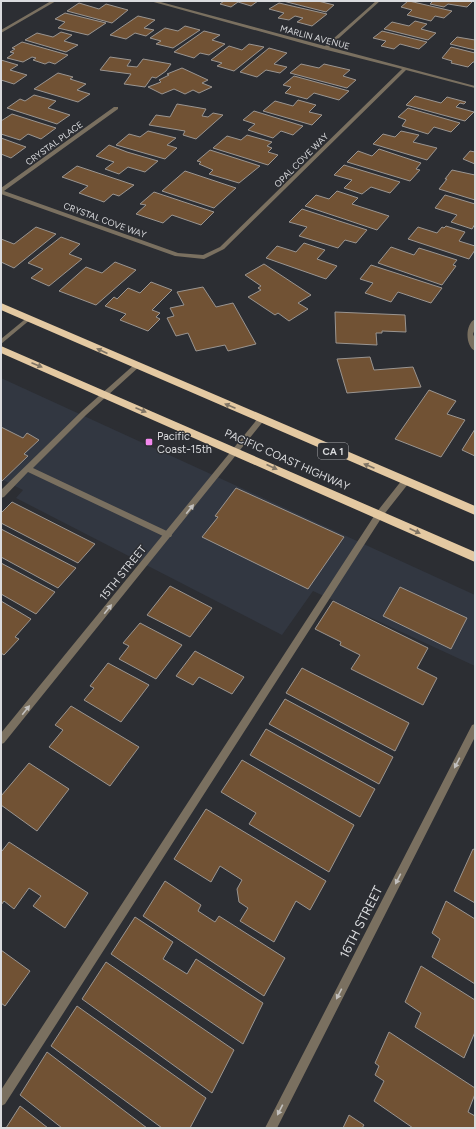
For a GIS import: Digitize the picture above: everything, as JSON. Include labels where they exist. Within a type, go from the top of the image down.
[{"type":"highway","name":"CA 1","points":[[1,306],[475,511]]},
{"type":"highway","name":"PACIFIC COAST HIGHWAY","points":[[1,349],[237,451],[475,557]]},
{"type":"street","points":[[1,32],[54,1]]},
{"type":"street","name":"MARLIN AVENUE","points":[[152,1],[475,87]]},
{"type":"street","points":[[165,4],[169,1]]},
{"type":"street","points":[[325,48],[378,1]]},
{"type":"street","name":"OPAL COVE WAY","points":[[204,257],[222,248],[250,222],[405,69]]},
{"type":"street","name":"CRYSTAL PLACE","points":[[1,191],[116,108]]},
{"type":"street","name":"CRYSTAL COVE WAY","points":[[1,191],[177,255],[204,257]]},
{"type":"street","points":[[1,342],[29,318]]},
{"type":"street","points":[[474,349],[470,334],[475,321]]},
{"type":"street","points":[[1,495],[84,413],[137,366]]},
{"type":"street","name":"15TH STREET","points":[[1,740],[237,451],[261,419]]},
{"type":"street","points":[[28,469],[168,535]]},
{"type":"street","points":[[1,1100],[379,515],[405,482]]},
{"type":"street","name":"16TH STREET","points":[[271,1128],[475,728]]},
{"type":"shaded area","points":[[1,378],[475,595],[475,666],[313,591],[282,635],[16,498],[23,490],[1,479]]},
{"type":"building","points":[[224,1],[258,1],[251,6],[238,2],[231,7],[220,4]]},
{"type":"building","points":[[283,1],[318,1],[334,5],[326,12]]},
{"type":"building","points":[[408,1],[452,11],[444,18],[435,16],[431,21],[407,15],[412,10],[401,7]]},
{"type":"building","points":[[433,1],[473,1],[467,7],[448,4],[444,7],[430,4]]},
{"type":"building","points":[[79,3],[99,9],[106,4],[128,10],[112,23],[67,11]]},
{"type":"building","points":[[279,3],[327,14],[312,26],[297,22],[303,18],[295,16],[289,20],[278,18],[284,13],[269,9]]},
{"type":"building","points":[[65,13],[106,23],[88,35],[58,28],[65,22],[55,19]]},
{"type":"building","points":[[138,16],[155,20],[144,28],[154,30],[146,36],[135,33],[126,39],[110,35]]},
{"type":"building","points":[[415,21],[427,24],[421,29],[436,33],[428,40],[384,29],[392,22],[409,26]]},
{"type":"building","points":[[185,26],[200,30],[173,48],[156,44],[161,41],[150,38],[165,28],[178,31]]},
{"type":"building","points":[[204,31],[220,35],[212,40],[225,44],[209,55],[200,53],[194,58],[174,52]]},
{"type":"building","points":[[382,31],[427,42],[419,49],[400,44],[394,49],[381,46],[386,41],[373,38]]},
{"type":"building","points":[[61,32],[72,35],[64,41],[78,45],[66,52],[25,40],[37,33],[53,37]]},
{"type":"building","points":[[457,37],[475,40],[475,50],[450,44]]},
{"type":"building","points":[[22,42],[68,55],[55,64],[49,62],[45,64],[33,60],[36,58],[32,57],[23,62],[7,58],[14,53],[10,52],[15,49],[12,48]]},
{"type":"building","points":[[249,44],[264,47],[234,71],[217,66],[222,63],[211,60],[229,46],[242,50]]},
{"type":"building","points":[[451,47],[475,53],[475,62],[468,67],[451,63],[452,61],[442,58]]},
{"type":"building","points":[[269,48],[287,53],[274,64],[287,67],[280,73],[266,70],[257,77],[240,72]]},
{"type":"building","points":[[110,57],[131,60],[127,66],[137,67],[143,59],[171,64],[166,71],[156,78],[152,77],[145,87],[124,84],[131,74],[100,70]]},
{"type":"building","points":[[1,60],[18,65],[10,70],[27,75],[14,84],[1,80]]},
{"type":"building","points":[[301,64],[319,68],[324,64],[350,70],[343,76],[356,80],[347,88],[290,73]]},
{"type":"building","points":[[182,68],[208,80],[202,83],[212,87],[199,93],[193,90],[185,94],[174,89],[162,94],[148,87],[161,82],[159,80],[169,75],[167,74]]},
{"type":"building","points":[[58,73],[73,77],[70,79],[86,84],[77,90],[90,94],[78,102],[34,89]]},
{"type":"building","points":[[294,76],[349,91],[339,100],[314,93],[307,99],[285,93],[291,87],[283,85]]},
{"type":"building","points":[[34,95],[56,101],[48,108],[70,115],[57,124],[7,108],[20,99],[25,101]]},
{"type":"building","points":[[415,96],[441,103],[447,97],[466,102],[464,104],[460,103],[456,107],[474,112],[465,121],[406,105]]},
{"type":"building","points":[[298,100],[316,105],[309,112],[322,115],[312,125],[263,111],[275,101],[293,106]]},
{"type":"building","points":[[177,104],[206,109],[202,116],[208,117],[213,113],[223,115],[196,139],[183,135],[185,131],[149,125],[156,115],[170,117]]},
{"type":"building","points":[[408,108],[460,123],[451,132],[434,127],[428,134],[402,126],[406,120],[398,117]]},
{"type":"building","points":[[254,111],[303,126],[293,135],[281,131],[273,138],[248,130],[255,124],[243,120]]},
{"type":"building","points":[[12,114],[56,128],[41,139],[28,134],[20,140],[1,134],[1,121]]},
{"type":"building","points":[[148,131],[176,138],[167,145],[177,148],[165,159],[116,145],[129,134],[140,137]]},
{"type":"building","points":[[401,131],[419,135],[413,142],[437,148],[427,160],[373,144],[383,134],[395,137]]},
{"type":"building","points":[[247,135],[272,142],[267,146],[272,148],[268,152],[278,155],[268,165],[213,148],[227,136],[241,140]]},
{"type":"building","points":[[1,138],[26,147],[11,158],[1,154]]},
{"type":"building","points":[[109,145],[158,161],[145,172],[128,167],[119,174],[105,169],[114,162],[96,156]]},
{"type":"building","points":[[379,149],[421,163],[416,169],[420,170],[410,181],[347,162],[358,151],[372,156]]},
{"type":"building","points":[[210,150],[260,166],[239,183],[209,174],[213,170],[199,164],[201,162],[197,161]]},
{"type":"building","points":[[470,151],[475,152],[475,164],[463,159]]},
{"type":"building","points":[[344,165],[400,182],[390,193],[371,187],[362,194],[344,188],[352,180],[334,175]]},
{"type":"building","points":[[77,166],[134,185],[119,196],[113,194],[104,202],[79,193],[88,186],[62,177]]},
{"type":"building","points":[[452,170],[475,175],[475,200],[439,189]]},
{"type":"building","points":[[185,171],[236,188],[214,208],[162,191]]},
{"type":"building","points":[[337,191],[358,198],[352,204],[389,216],[377,230],[305,206],[316,195],[329,199]]},
{"type":"building","points":[[154,192],[214,212],[201,225],[172,215],[163,223],[136,214],[146,205],[140,204]]},
{"type":"building","points":[[445,195],[475,204],[475,224],[472,229],[451,222],[457,215],[435,208]]},
{"type":"building","points":[[302,209],[367,230],[356,243],[345,240],[338,248],[299,236],[307,227],[289,222]]},
{"type":"building","points":[[446,226],[465,232],[459,241],[475,246],[475,250],[469,259],[408,239],[418,227],[437,233],[442,227],[444,228]]},
{"type":"building","points":[[36,227],[56,234],[14,268],[1,262],[1,239],[14,244]]},
{"type":"building","points":[[61,237],[80,244],[69,254],[82,259],[49,286],[31,278],[43,269],[28,263]]},
{"type":"building","points":[[304,243],[325,250],[317,259],[337,266],[326,279],[266,258],[277,246],[296,252]]},
{"type":"building","points":[[391,247],[414,255],[419,248],[457,260],[453,265],[456,266],[442,285],[378,263]]},
{"type":"building","points":[[115,262],[136,270],[96,305],[59,291],[86,267],[102,273]]},
{"type":"building","points":[[264,264],[311,295],[298,303],[308,309],[289,321],[278,313],[275,315],[248,297],[261,290],[258,288],[261,286],[245,275]]},
{"type":"building","points":[[371,265],[442,288],[431,303],[398,292],[391,302],[365,293],[373,283],[360,279]]},
{"type":"building","points":[[151,282],[172,290],[152,310],[160,313],[156,317],[160,319],[148,331],[120,320],[126,314],[105,306],[114,297],[117,299],[128,288],[140,293]]},
{"type":"building","points":[[203,287],[216,307],[233,303],[256,344],[228,351],[225,345],[196,351],[188,333],[176,336],[167,318],[174,316],[170,308],[184,305],[177,292]]},
{"type":"building","points":[[335,312],[405,315],[406,332],[382,331],[382,333],[376,333],[377,345],[336,343]]},
{"type":"building","points":[[370,357],[374,370],[413,367],[421,387],[347,393],[337,359]]},
{"type":"building","points":[[429,390],[456,401],[447,414],[465,420],[441,457],[395,439]]},
{"type":"building","points":[[1,427],[23,438],[27,433],[39,440],[24,454],[28,456],[1,482]]},
{"type":"building","points":[[475,429],[475,456],[462,450]]},
{"type":"building","points":[[236,488],[344,537],[308,589],[202,537],[218,517],[215,516]]},
{"type":"building","points":[[12,502],[95,544],[78,563],[1,523],[1,513]]},
{"type":"building","points":[[1,529],[76,568],[58,588],[1,557]]},
{"type":"building","points":[[1,563],[55,592],[36,614],[1,594]]},
{"type":"building","points":[[170,586],[212,608],[190,637],[147,615]]},
{"type":"building","points":[[400,587],[467,618],[451,649],[383,616]]},
{"type":"building","points":[[1,601],[31,619],[15,637],[19,639],[4,655],[1,653]]},
{"type":"building","points":[[333,601],[428,648],[417,668],[437,678],[423,705],[351,669],[360,655],[340,645],[341,642],[315,629]]},
{"type":"building","points":[[140,623],[182,645],[156,679],[119,659],[129,646],[123,643]]},
{"type":"building","points":[[195,651],[244,677],[232,694],[199,677],[193,685],[176,676]]},
{"type":"building","points":[[108,663],[149,685],[121,722],[84,700],[94,688],[90,686]]},
{"type":"building","points":[[302,668],[409,723],[395,751],[286,693]]},
{"type":"building","points":[[285,699],[393,757],[379,784],[269,724]]},
{"type":"building","points":[[71,706],[139,747],[110,786],[49,747],[63,730],[55,725]]},
{"type":"building","points":[[266,729],[375,789],[360,817],[250,755]]},
{"type":"building","points":[[242,760],[354,825],[329,872],[249,824],[256,813],[221,792]]},
{"type":"building","points":[[29,763],[69,789],[37,831],[1,805],[1,796]]},
{"type":"building","points":[[206,809],[326,881],[310,910],[296,901],[274,942],[240,921],[248,908],[239,902],[237,889],[242,880],[220,866],[211,882],[174,859]]},
{"type":"building","points":[[9,842],[88,893],[65,928],[33,906],[41,896],[29,888],[14,909],[4,901],[1,905],[1,850],[2,851]]},
{"type":"building","points":[[473,849],[475,850],[475,903],[454,891]]},
{"type":"building","points":[[165,881],[201,905],[198,911],[215,922],[219,916],[285,958],[264,996],[143,916]]},
{"type":"building","points":[[446,901],[475,919],[475,984],[432,957],[440,939],[432,933]]},
{"type":"building","points":[[135,917],[173,942],[163,959],[187,974],[196,959],[263,1003],[243,1044],[111,954]]},
{"type":"building","points":[[1,950],[30,971],[5,1006],[1,1003]]},
{"type":"building","points":[[106,962],[234,1050],[212,1093],[82,999]]},
{"type":"building","points":[[421,966],[475,1000],[475,1032],[464,1058],[415,1027],[421,1013],[405,1002]]},
{"type":"building","points":[[77,1006],[206,1098],[190,1128],[162,1128],[51,1046]]},
{"type":"building","points":[[389,1032],[475,1088],[475,1094],[468,1112],[475,1116],[475,1128],[413,1128],[374,1101],[384,1081],[375,1075],[379,1066],[375,1063]]},
{"type":"building","points":[[47,1052],[147,1128],[62,1128],[20,1095]]},
{"type":"building","points":[[20,1106],[48,1128],[6,1128]]},
{"type":"building","points":[[349,1115],[364,1125],[362,1128],[343,1128]]},
{"type":"place","name":"Pacific Coast-15th","points":[[149,442]]}]
